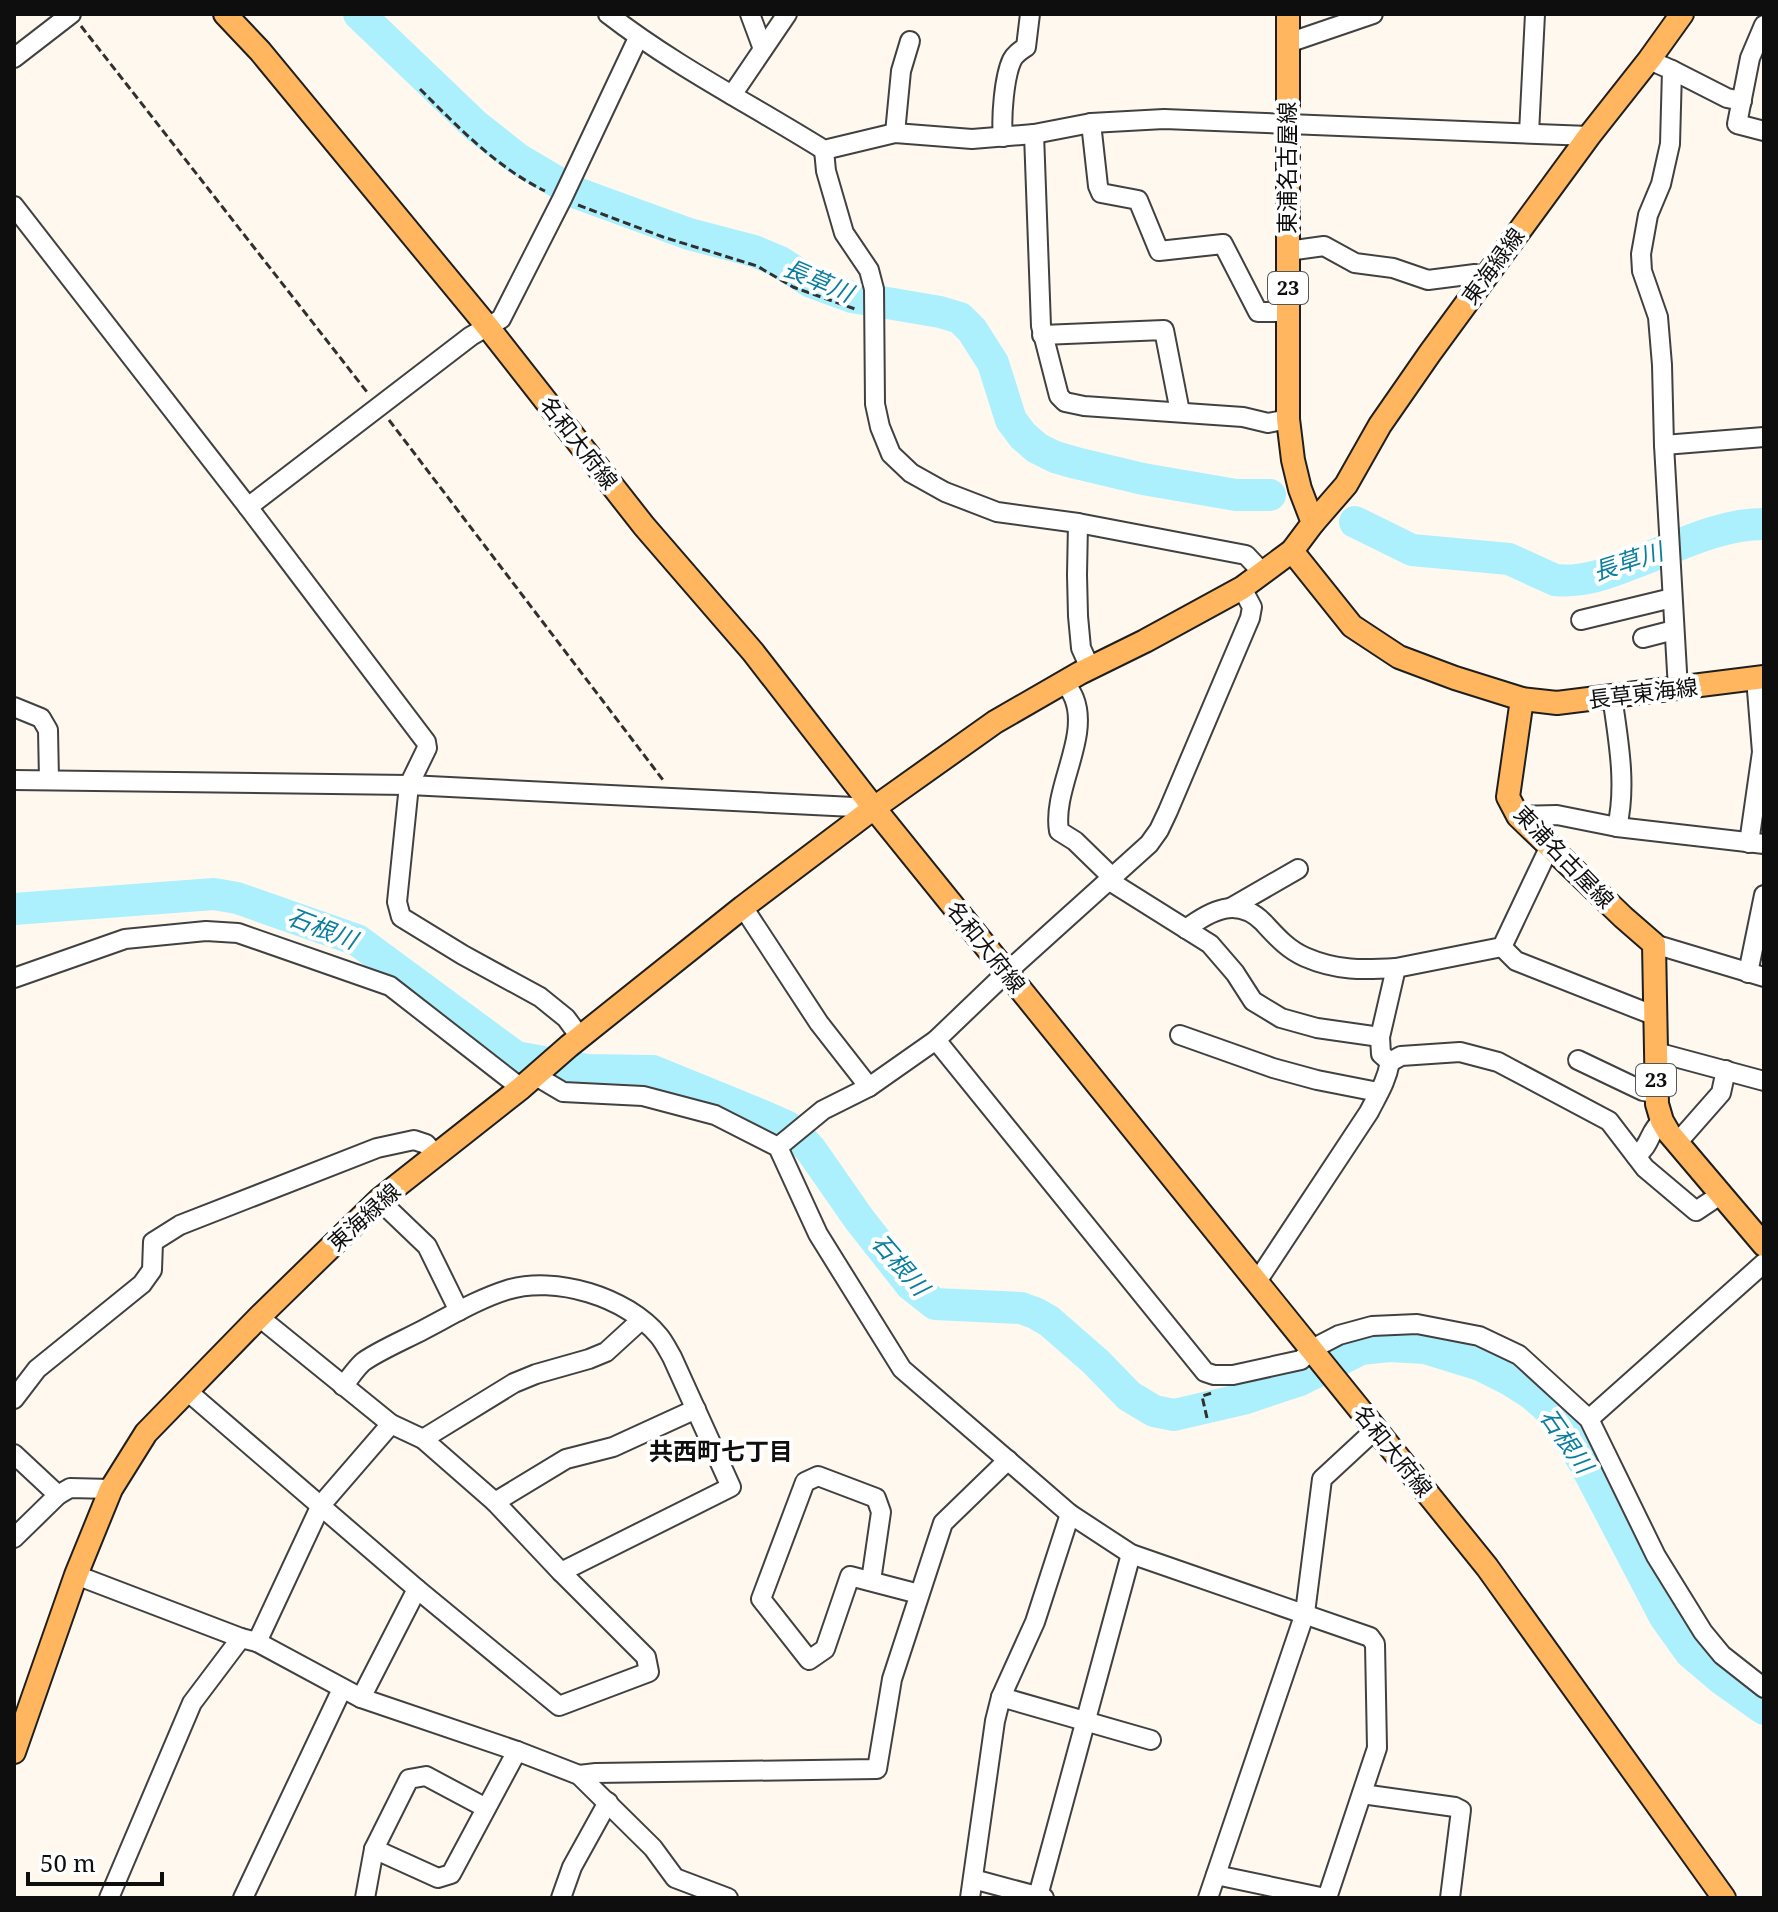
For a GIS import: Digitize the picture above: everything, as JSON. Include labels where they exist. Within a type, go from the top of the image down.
[{"type":"main road","name":"名和大府線","points":[[225,14],[260,51],[487,326],[644,526],[753,652],[874,808],[1487,1567],[1724,1898]]},
{"type":"main road","name":"東浦名古屋線","points":[[1288,14],[1288,419],[1293,460],[1313,523]]},
{"type":"main road","name":"東海緑線","points":[[1313,523],[1346,485],[1380,425],[1430,353],[1682,14]]},
{"type":"main road","points":[[874,808],[995,722],[1065,681],[1173,627],[1242,588],[1292,551],[1313,523]]},
{"type":"main road","points":[[1292,551],[1352,626],[1399,657],[1522,699]]},
{"type":"main road","name":"長草東海線","points":[[1522,699],[1557,703],[1760,678]]},
{"type":"main road","name":"東浦名古屋線","points":[[1522,699],[1508,797],[1518,816],[1654,944]]},
{"type":"main road","name":"東海緑線","points":[[14,1752],[76,1575],[111,1489],[146,1433],[379,1200],[743,907],[874,808]]},
{"type":"main road","name":"23","points":[[1654,944],[1656,1093],[1662,1121],[1764,1245]]},
{"type":"street","points":[[14,58],[71,14]]},
{"type":"street","points":[[608,14],[638,38],[824,150],[895,133],[972,139],[1034,134],[1091,123],[1164,119],[1589,136]]},
{"type":"street","points":[[750,14],[763,49]]},
{"type":"street","points":[[732,95],[787,14]]},
{"type":"street","points":[[1003,137],[1008,70],[1013,57],[1026,47],[1030,14]]},
{"type":"street","points":[[1288,43],[1373,14]]},
{"type":"street","points":[[1529,133],[1535,14]]},
{"type":"street","points":[[1764,25],[1759,52],[1750,58],[1737,124],[1764,131]]},
{"type":"street","points":[[248,507],[471,336],[501,319],[638,38]]},
{"type":"street","points":[[895,133],[901,71],[910,41]]},
{"type":"street","points":[[1649,60],[1727,98],[1742,101]]},
{"type":"street","points":[[1672,70],[1670,144],[1661,184],[1648,215],[1641,254],[1642,271],[1658,317],[1678,689]]},
{"type":"street","points":[[1091,123],[1101,193],[1138,200],[1159,251],[1223,244],[1258,312],[1288,312]]},
{"type":"street","points":[[1034,134],[1041,326],[1059,396],[1065,402],[1084,406],[1243,417],[1268,423],[1288,419]]},
{"type":"street","points":[[824,150],[826,171],[844,233],[869,270],[874,289],[875,404],[891,454],[911,473],[945,492],[997,512],[1078,523],[1246,555],[1263,573]]},
{"type":"street","points":[[14,206],[426,742],[427,748],[409,785],[397,902],[401,917],[540,997],[566,1018],[574,1042]]},
{"type":"street","points":[[1288,251],[1324,246],[1355,263],[1393,268],[1428,280],[1475,274],[1484,279]]},
{"type":"street","points":[[1042,335],[1164,330],[1180,412]]},
{"type":"street","points":[[1664,445],[1764,437]]},
{"type":"street","points":[[1078,523],[1078,616],[1081,648],[1090,668]]},
{"type":"street","points":[[778,1147],[823,1110],[869,1087],[936,1040],[1149,844],[1168,811],[1250,618],[1252,607],[1242,588]]},
{"type":"street","points":[[1581,620],[1672,598]]},
{"type":"street","points":[[1643,638],[1674,630]]},
{"type":"street","points":[[1518,816],[1557,815],[1617,827],[1756,844],[1762,752],[1760,678]]},
{"type":"street","points":[[1065,681],[1076,701],[1078,730],[1057,811],[1059,831],[1075,841],[1110,878],[1217,950],[1253,1001],[1281,1018],[1317,1028],[1380,1037]]},
{"type":"street","points":[[1612,696],[1621,793],[1617,827]]},
{"type":"street","points":[[14,707],[41,718],[48,730],[49,779]]},
{"type":"street","points":[[14,780],[409,785],[874,808]]},
{"type":"street","points":[[1502,947],[1550,846]]},
{"type":"street","points":[[1186,929],[1200,918],[1232,907],[1298,869]]},
{"type":"street","points":[[1654,944],[1756,975],[1764,895]]},
{"type":"street","points":[[743,907],[819,1023],[869,1087]]},
{"type":"street","points":[[1232,907],[1254,915],[1284,945],[1335,968],[1396,968],[1502,947]]},
{"type":"street","points":[[14,978],[125,939],[206,931],[238,933],[390,986],[531,1079],[563,1092],[643,1096],[715,1115],[778,1147],[818,1234],[902,1369],[1070,1514],[1131,1554],[1305,1613],[1370,1637],[1375,1644],[1377,1748],[1326,1898],[1216,1875]]},
{"type":"street","points":[[1502,947],[1516,961],[1648,1013],[1654,1012]]},
{"type":"street","points":[[1390,1062],[1381,1054],[1380,1037],[1396,968]]},
{"type":"street","points":[[1180,1035],[1273,1068],[1378,1092]]},
{"type":"street","points":[[936,1040],[1205,1372],[1233,1375],[1301,1360],[1316,1354],[1339,1335],[1372,1326],[1417,1324],[1479,1336],[1519,1355],[1589,1419],[1656,1556],[1703,1632],[1722,1655],[1764,1688]]},
{"type":"street","points":[[1256,1283],[1369,1112],[1386,1081],[1390,1062],[1401,1056],[1460,1052],[1498,1062],[1609,1121],[1645,1168],[1696,1211],[1720,1195]]},
{"type":"street","points":[[1656,1052],[1764,1081]]},
{"type":"street","points":[[1578,1060],[1643,1091],[1656,1093]]},
{"type":"street","points":[[1677,1143],[1721,1093],[1726,1070]]},
{"type":"street","points":[[1636,1156],[1645,1149],[1655,1126],[1662,1121]]},
{"type":"street","points":[[14,1399],[37,1369],[56,1351],[142,1284],[152,1270],[153,1242],[180,1225],[377,1148],[414,1140],[426,1144],[436,1155]]},
{"type":"street","points":[[379,1200],[427,1246],[459,1311]]},
{"type":"street","points":[[1589,1419],[1764,1263]]},
{"type":"street","points":[[343,1386],[363,1363],[459,1311],[507,1290],[534,1285],[567,1287],[620,1305],[641,1320],[661,1338],[731,1487],[561,1572]]},
{"type":"street","points":[[186,1390],[417,1589],[559,1706],[649,1672],[646,1657],[495,1502],[423,1439],[391,1424],[259,1317]]},
{"type":"street","points":[[423,1439],[514,1383],[606,1352],[641,1320]]},
{"type":"street","points":[[495,1502],[566,1459],[613,1447],[696,1409]]},
{"type":"street","points":[[109,1898],[192,1703],[249,1640],[321,1505],[391,1424]]},
{"type":"street","points":[[1208,1898],[1305,1613],[1322,1479],[1376,1429]]},
{"type":"street","points":[[14,1454],[58,1495]]},
{"type":"street","points":[[579,1775],[877,1769],[892,1679],[943,1523],[1008,1460]]},
{"type":"street","points":[[871,1581],[881,1512],[876,1498],[818,1476],[805,1482],[761,1599],[809,1660],[825,1649],[850,1576],[919,1594]]},
{"type":"street","points":[[14,1538],[58,1495],[70,1488],[111,1489]]},
{"type":"street","points":[[970,1898],[1001,1697],[1035,1622],[1070,1514]]},
{"type":"street","points":[[973,1879],[1041,1897],[1131,1554]]},
{"type":"street","points":[[76,1575],[249,1640],[361,1698],[579,1775],[653,1848],[675,1878],[728,1898]]},
{"type":"street","points":[[361,1698],[417,1589]]},
{"type":"street","points":[[243,1898],[342,1689]]},
{"type":"street","points":[[1001,1697],[1151,1740]]},
{"type":"street","points":[[374,1849],[438,1878],[451,1874],[517,1751]]},
{"type":"street","points":[[365,1898],[374,1849],[409,1779],[426,1776],[486,1808]]},
{"type":"street","points":[[1362,1794],[1461,1810],[1450,1898]]},
{"type":"street","points":[[561,1898],[572,1867],[608,1802]]},
{"type":"path","points":[[71,14],[378,406],[677,799]]},
{"type":"path","points":[[420,89],[488,154],[541,189],[663,237],[757,266],[793,287],[874,315]]},
{"type":"path","points":[[1207,1418],[1202,1396],[1216,1392]]},
{"type":"waterway","name":"長草川","points":[[359,14],[475,125],[518,159],[574,192],[689,234],[754,251],[780,262],[811,282],[852,297],[960,318],[972,330],[993,363],[1011,420],[1037,448],[1055,457],[1143,479],[1236,495],[1270,495]]},
{"type":"waterway","name":"長草川","points":[[1355,522],[1412,550],[1509,559],[1555,580],[1565,581],[1605,574],[1714,532],[1764,524]]},
{"type":"waterway","name":"石根川","points":[[14,909],[214,894],[237,898],[357,940],[516,1057],[587,1070],[653,1071],[768,1118],[786,1126],[811,1150],[859,1219],[911,1285],[935,1304],[1021,1308],[1035,1313],[1049,1321],[1096,1362],[1129,1396],[1154,1411],[1174,1415],[1243,1399],[1300,1380],[1361,1349],[1389,1346],[1425,1348],[1480,1365],[1510,1380],[1546,1406],[1585,1464],[1665,1617],[1690,1652],[1764,1709]]},
{"type":"district","name":"共西町七丁目","points":[[721,1452]]}]
